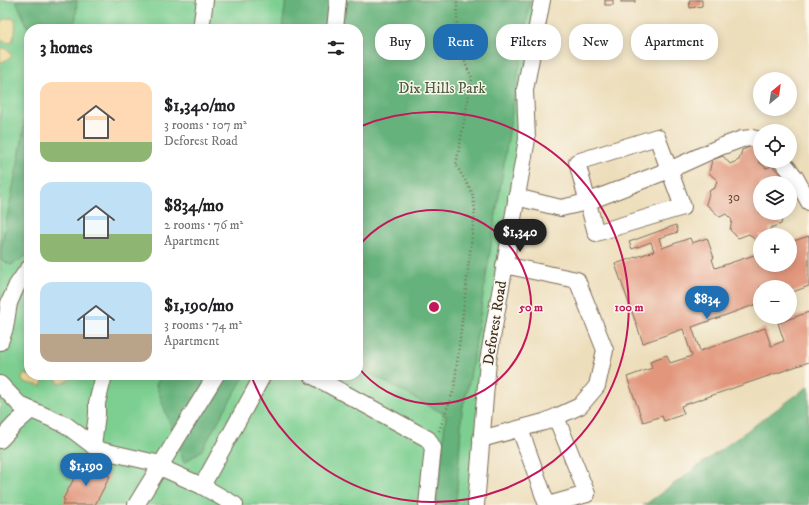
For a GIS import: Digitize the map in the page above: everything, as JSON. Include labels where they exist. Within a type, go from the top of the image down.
[{"type":"street","points":[[202,24],[205,0]]},
{"type":"street","points":[[336,24],[338,0]]},
{"type":"street","name":"Deforest Road","points":[[476,505],[488,361],[527,139],[525,90],[542,0]]},
{"type":"street","points":[[657,137],[683,207],[596,233],[587,202],[577,162],[657,137]]},
{"type":"street","points":[[516,197],[561,208],[587,202],[670,170],[720,147],[742,139],[753,138]]},
{"type":"street","points":[[788,168],[795,177],[809,202]]},
{"type":"street","points":[[481,439],[544,422],[580,406],[598,386],[605,350],[577,280],[504,265]]},
{"type":"street","points":[[0,342],[5,328],[9,304],[17,285],[24,275]]},
{"type":"street","points":[[93,446],[97,403],[103,380]]},
{"type":"street","points":[[136,505],[158,465],[213,380]]},
{"type":"street","points":[[202,486],[260,380]]},
{"type":"street","points":[[320,380],[428,439],[433,448],[427,505]]},
{"type":"street","points":[[0,384],[20,405],[66,426],[99,450],[158,465],[202,486],[235,505]]},
{"type":"street","points":[[0,440],[15,424],[32,410]]},
{"type":"street","points":[[520,429],[547,505],[586,494],[556,417]]},
{"type":"path","points":[[440,430],[454,389],[475,210],[472,192],[456,165],[472,78],[466,65],[457,30],[457,0]]},
{"type":"green space","name":"Dix Hills Park","points":[[0,0],[539,0],[536,24],[496,24],[496,60],[531,60],[470,505],[0,505]]},
{"type":"green space","points":[[16,0],[77,0],[75,24],[26,24]]},
{"type":"green space","points":[[286,0],[530,0],[526,24],[496,24],[496,60],[520,60],[470,378],[462,410],[456,505],[436,505],[446,415],[363,370],[363,24],[283,24]]},
{"type":"green space","points":[[24,123],[24,257],[11,265],[0,259],[0,253],[22,142]]},
{"type":"green space","points":[[158,380],[242,380],[201,451],[184,463],[156,385]]},
{"type":"green space","points":[[809,386],[809,505],[643,505],[646,504]]},
{"type":"sand","points":[[8,18],[15,19],[15,31],[11,43],[0,39],[0,25],[2,20]]},
{"type":"sand","points":[[0,47],[9,50],[12,57],[0,63]]},
{"type":"sand","points":[[24,374],[24,380],[43,380],[42,386],[23,382],[22,379]]},
{"type":"sand","points":[[57,380],[68,380],[66,382],[58,383]]},
{"type":"building","points":[[605,0],[613,0],[613,5],[605,5]]},
{"type":"building","points":[[621,0],[635,0],[635,2],[621,2]]},
{"type":"building","points":[[689,0],[702,0],[702,6],[690,8]]},
{"type":"building","points":[[753,146],[753,168],[774,168],[783,176],[753,176],[753,220],[782,220],[781,224],[770,228],[753,228],[753,238],[749,234],[738,238],[730,230],[732,220],[726,214],[720,217],[706,204],[710,190],[715,188],[717,180],[709,173],[712,160],[723,156],[730,164],[739,160],[742,150]]},
{"type":"building","points":[[676,225],[678,232],[659,238],[662,248],[690,238],[692,243],[707,238],[714,258],[712,259],[715,268],[753,255],[753,272],[797,272],[797,240],[809,236],[809,286],[797,290],[797,280],[753,280],[753,305],[692,327],[700,351],[765,328],[771,346],[784,341],[778,324],[797,324],[797,316],[809,312],[809,362],[681,406],[684,414],[664,421],[662,416],[643,422],[627,377],[652,368],[650,361],[667,355],[670,363],[692,356],[683,329],[643,343],[615,264],[654,251],[651,242],[632,249],[629,242]]},
{"type":"building","points":[[83,462],[110,476],[95,505],[62,505],[65,500],[63,499]]}]
